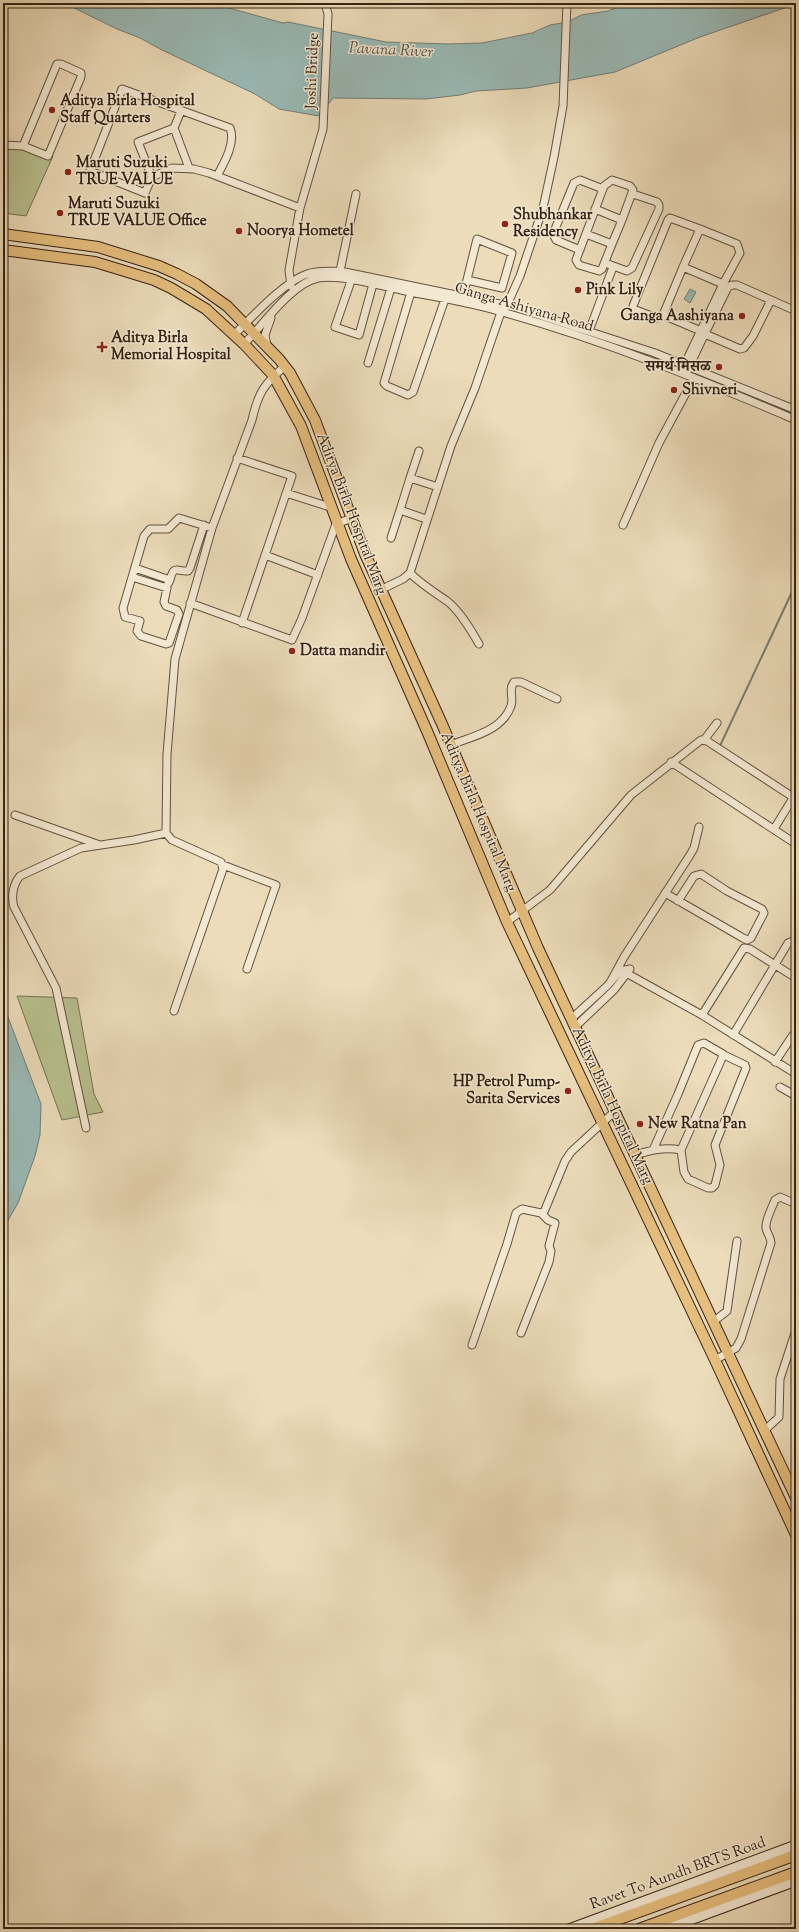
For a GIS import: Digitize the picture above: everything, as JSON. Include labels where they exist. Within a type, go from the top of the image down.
[{"type":"main road","name":"Aditya Birla Hospital Marg","points":[[3,234],[98,247],[159,266],[196,284],[231,310],[244,325],[268,347],[285,366],[301,391],[315,420],[380,590],[442,724],[522,910],[614,1112],[796,1498]]},
{"type":"main road","name":"Aditya Birla Hospital Marg","points":[[3,250],[95,262],[154,280],[188,297],[206,310],[244,344],[273,375],[301,426],[336,524],[366,596],[427,731],[508,922],[796,1535]]},
{"type":"main road","points":[[427,731],[442,724]]},
{"type":"main road","points":[[472,836],[487,829]]},
{"type":"main road","points":[[592,1929],[796,1855]]},
{"type":"main road","points":[[639,1929],[796,1872]]},
{"type":"street","name":"Joshi Bridge","points":[[290,283],[289,270],[300,208],[324,129],[328,14],[325,3]]},
{"type":"street","points":[[380,590],[403,580],[410,573],[426,519],[451,446],[475,388],[501,312],[507,305],[520,276],[543,208],[563,106],[568,3]]},
{"type":"street","points":[[3,145],[23,146],[48,156],[81,77],[81,73],[61,64],[56,66],[23,146]]},
{"type":"street","points":[[217,176],[227,156],[231,142],[232,134],[230,128],[122,88],[90,171],[145,194],[152,177],[172,168],[189,168],[217,176],[300,208]]},
{"type":"street","points":[[181,111],[174,128],[189,168]]},
{"type":"street","points":[[152,177],[138,142],[174,128]]},
{"type":"street","points":[[580,250],[556,240],[553,234],[574,182],[580,180],[603,189]]},
{"type":"street","points":[[612,180],[630,186],[633,190],[633,194],[605,263],[599,271],[579,265],[576,260],[603,189],[607,182],[612,180]]},
{"type":"street","points":[[340,271],[356,194]]},
{"type":"street","points":[[605,263],[627,272],[632,268],[659,209],[657,202],[633,194]]},
{"type":"street","points":[[595,209],[622,220]]},
{"type":"street","points":[[700,229],[663,315],[657,318],[636,312],[633,309],[668,220],[670,218],[676,219],[700,229],[736,244],[740,252],[723,284],[703,332]]},
{"type":"street","points":[[586,234],[612,244]]},
{"type":"street","points":[[463,296],[477,239],[512,253],[502,288],[467,280]]},
{"type":"street","points":[[589,331],[613,267]]},
{"type":"street","points":[[683,267],[723,284]]},
{"type":"street","points":[[234,335],[290,283],[312,272],[324,270],[340,271],[430,291],[507,305],[589,331],[687,365],[796,410]]},
{"type":"street","name":"Ganga Ashiyana Road","points":[[244,344],[294,292],[318,278],[373,284],[501,312],[566,331],[694,378],[796,420]]},
{"type":"street","points":[[351,281],[336,327],[359,335],[373,284]]},
{"type":"street","points":[[290,283],[294,292]]},
{"type":"street","points":[[683,374],[703,332],[728,287],[732,285],[796,311]]},
{"type":"street","points":[[368,363],[391,288]]},
{"type":"street","points":[[411,292],[384,383],[387,386],[408,395],[413,392],[445,299]]},
{"type":"street","points":[[663,315],[740,349],[744,348],[753,336],[771,300]]},
{"type":"street","points":[[268,347],[265,335],[275,311]]},
{"type":"street","points":[[247,969],[276,885],[223,865],[217,860],[172,840],[166,833],[167,754],[175,659],[212,528],[260,391],[273,375],[285,366]]},
{"type":"street","points":[[623,525],[659,443],[694,378]]},
{"type":"street","points":[[391,538],[419,451]]},
{"type":"street","points":[[237,458],[292,476],[242,623]]},
{"type":"street","points":[[410,478],[438,487]]},
{"type":"street","points":[[286,494],[330,507]]},
{"type":"street","points":[[400,510],[426,519]]},
{"type":"street","points":[[204,525],[190,568],[188,571],[179,569],[172,572],[167,588],[164,602],[166,606],[177,610],[179,614],[169,642],[166,644],[141,636],[137,631],[139,620],[126,617],[123,608],[144,536],[150,529],[168,529],[179,518],[204,525],[212,528]]},
{"type":"street","points":[[190,603],[292,640],[302,618],[336,524],[352,518]]},
{"type":"street","points":[[265,555],[318,575]]},
{"type":"street","points":[[135,568],[170,580]]},
{"type":"street","points":[[410,573],[423,586],[448,602],[471,630],[479,644]]},
{"type":"street","points":[[132,577],[167,588]]},
{"type":"street","points":[[451,745],[500,724],[510,707],[510,689],[514,682],[521,682],[557,699]]},
{"type":"street","points":[[704,740],[717,723]]},
{"type":"street","points":[[508,922],[550,890],[631,795],[698,741],[704,740],[795,798],[774,829]]},
{"type":"street","points":[[671,762],[796,844]]},
{"type":"street","points":[[15,815],[99,845]]},
{"type":"street","points":[[611,981],[624,956],[694,848],[699,827]]},
{"type":"street","points":[[86,1128],[56,988],[12,902],[15,884],[20,876],[80,848],[130,841],[166,833]]},
{"type":"street","points":[[174,1011],[223,869],[223,865]]},
{"type":"street","points":[[665,893],[678,901],[748,940],[751,938],[764,913],[762,909],[727,891],[701,874],[694,876],[678,901]]},
{"type":"street","points":[[733,1035],[788,943],[796,940]]},
{"type":"street","points":[[702,1016],[744,948],[750,949],[796,978]]},
{"type":"street","points":[[626,968],[630,969],[628,974],[617,987],[573,1023],[620,971],[626,968]]},
{"type":"street","points":[[628,974],[702,1016],[796,1074]]},
{"type":"street","points":[[611,981],[617,987]]},
{"type":"street","points":[[775,1062],[793,1035],[796,1036]]},
{"type":"street","points":[[653,1150],[698,1045],[704,1043],[722,1054],[681,1150],[684,1172],[688,1179],[700,1186],[712,1188],[715,1185],[720,1165],[715,1145],[746,1068],[745,1065],[726,1056]]},
{"type":"street","points":[[780,1087],[796,1096]]},
{"type":"street","points":[[541,1213],[546,1208],[565,1161],[571,1152],[614,1112]]},
{"type":"street","points":[[635,1155],[653,1150],[669,1148],[681,1150]]},
{"type":"street","points":[[715,1360],[736,1348],[741,1339],[771,1243],[771,1237],[766,1230],[766,1224],[775,1200],[780,1197],[796,1204]]},
{"type":"street","points":[[472,1345],[507,1244],[516,1213],[522,1209],[541,1213],[548,1220],[555,1223],[548,1246],[551,1251],[549,1262],[521,1333]]},
{"type":"street","points":[[713,1322],[727,1311],[737,1241]]},
{"type":"street","points":[[764,1430],[779,1417],[780,1379],[796,1330]]},
{"type":"street","name":"Ravet To Aundh BRTS Road","points":[[569,1929],[796,1845]]},
{"type":"street","points":[[666,1929],[796,1881]]},
{"type":"green space","points":[[3,143],[53,156],[26,216],[3,213]]},
{"type":"green space","points":[[17,996],[77,998],[94,1094],[103,1112],[62,1120]]},
{"type":"water","name":"Pavana River","points":[[64,3],[211,3],[283,23],[288,22],[386,42],[448,44],[482,43],[532,33],[550,25],[568,22],[581,15],[608,11],[628,3],[796,4],[700,37],[615,72],[527,88],[476,91],[460,95],[426,99],[333,98],[319,116],[279,109],[255,94]]},
{"type":"water","points":[[690,289],[696,292],[690,303],[684,299]]},
{"type":"water","points":[[3,1004],[41,1104],[40,1135],[35,1156],[18,1203],[3,1229]]},
{"type":"waterway","points":[[719,748],[791,594],[796,580]]},
{"type":"place","name":"Aditya Birla Hospital Staff Quarters","points":[[52,110]]},
{"type":"place","name":"Maruti Suzuki TRUE VALUE","points":[[68,172]]},
{"type":"place","name":"Maruti Suzuki TRUE VALUE Office","points":[[60,213]]},
{"type":"place","name":"Shubhankar Residency","points":[[505,224]]},
{"type":"place","name":"Noorya Hometel","points":[[239,231]]},
{"type":"place","name":"Pink Lily","points":[[578,290]]},
{"type":"place","name":"Ganga Aashiyana","points":[[742,316]]},
{"type":"place","name":"Aditya Birla Memorial Hospital","points":[[102,347]]},
{"type":"place","name":"समर्थ मिसळ","points":[[719,367]]},
{"type":"place","name":"Shivneri","points":[[674,390]]},
{"type":"place","name":"Datta mandir","points":[[292,651]]},
{"type":"place","name":"HP Petrol Pump- Sarita Services","points":[[568,1091]]},
{"type":"place","name":"New Ratna Pan","points":[[640,1124]]}]
